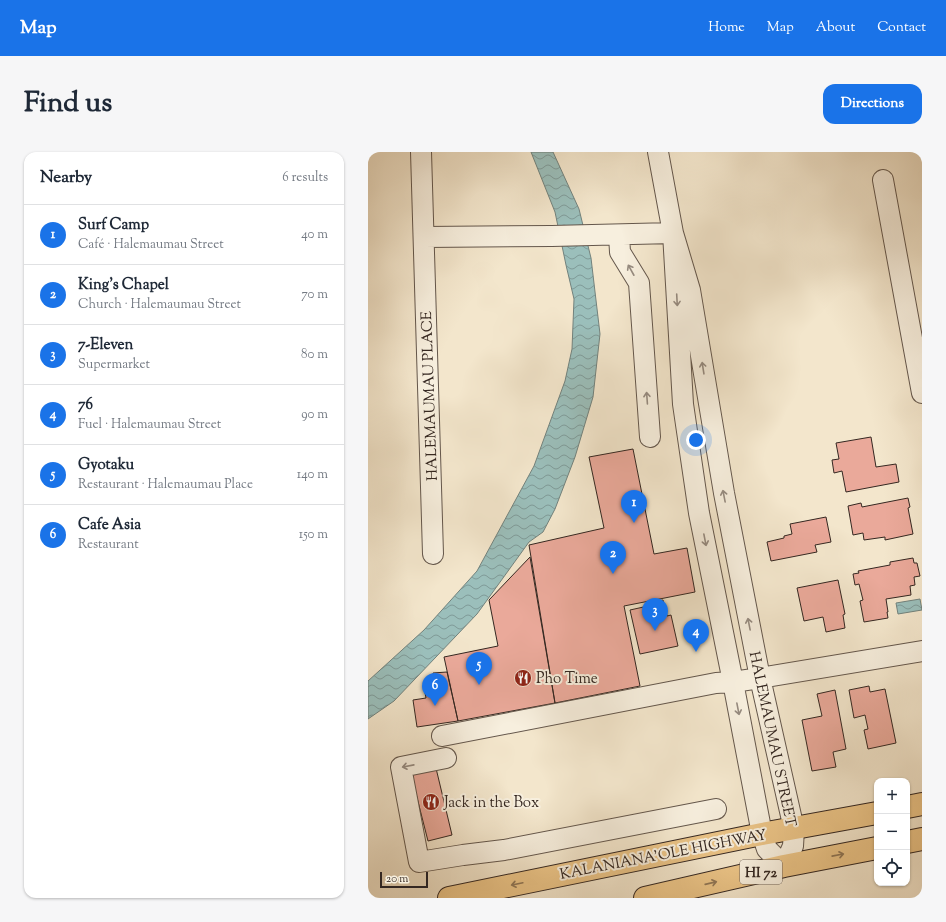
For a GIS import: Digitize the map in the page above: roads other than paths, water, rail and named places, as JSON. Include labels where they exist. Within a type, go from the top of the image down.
[{"type":"highway","points":[[910,806],[922,804]]},
{"type":"highway","name":"KALANIANA’OLE HIGHWAY","points":[[449,898],[762,834],[874,814]]},
{"type":"highway","points":[[910,841],[922,838]]},
{"type":"highway","name":"HI 72","points":[[645,898],[784,866],[874,849]]},
{"type":"street","name":"HALEMAUMAU PLACE","points":[[421,152],[433,554]]},
{"type":"street","name":"HALEMAUMAU STREET","points":[[658,152],[673,233],[690,290],[724,493],[760,678],[794,829],[793,846],[784,866],[767,849],[762,834],[699,513],[683,404],[673,233]]},
{"type":"street","points":[[883,180],[922,393]]},
{"type":"street","points":[[424,237],[673,233]]},
{"type":"street","points":[[619,234],[620,252],[639,283],[650,437]]},
{"type":"street","points":[[687,430],[712,426]]},
{"type":"street","points":[[442,736],[716,683],[760,678],[922,651]]},
{"type":"street","points":[[446,758],[401,767],[419,862],[504,850],[716,809]]},
{"type":"water","points":[[531,152],[553,152],[579,209],[591,258],[600,334],[593,397],[575,457],[555,509],[543,532],[529,542],[477,614],[394,701],[368,719],[368,681],[424,630],[477,571],[534,466],[565,381],[572,349],[574,299],[555,212]]},
{"type":"water","points":[[920,599],[922,610],[898,614],[896,603]]},
{"type":"place","name":"Surf Camp","points":[[634,523]]},
{"type":"place","name":"King’s Chapel","points":[[613,574]]},
{"type":"place","name":"7-Eleven","points":[[655,631]]},
{"type":"place","name":"76","points":[[696,652]]},
{"type":"place","name":"Pho Time","points":[[523,678]]},
{"type":"place","name":"Gyotaku","points":[[479,685]]},
{"type":"place","name":"Cafe Asia","points":[[435,706]]},
{"type":"place","name":"Jack in the Box","points":[[431,802]]}]
